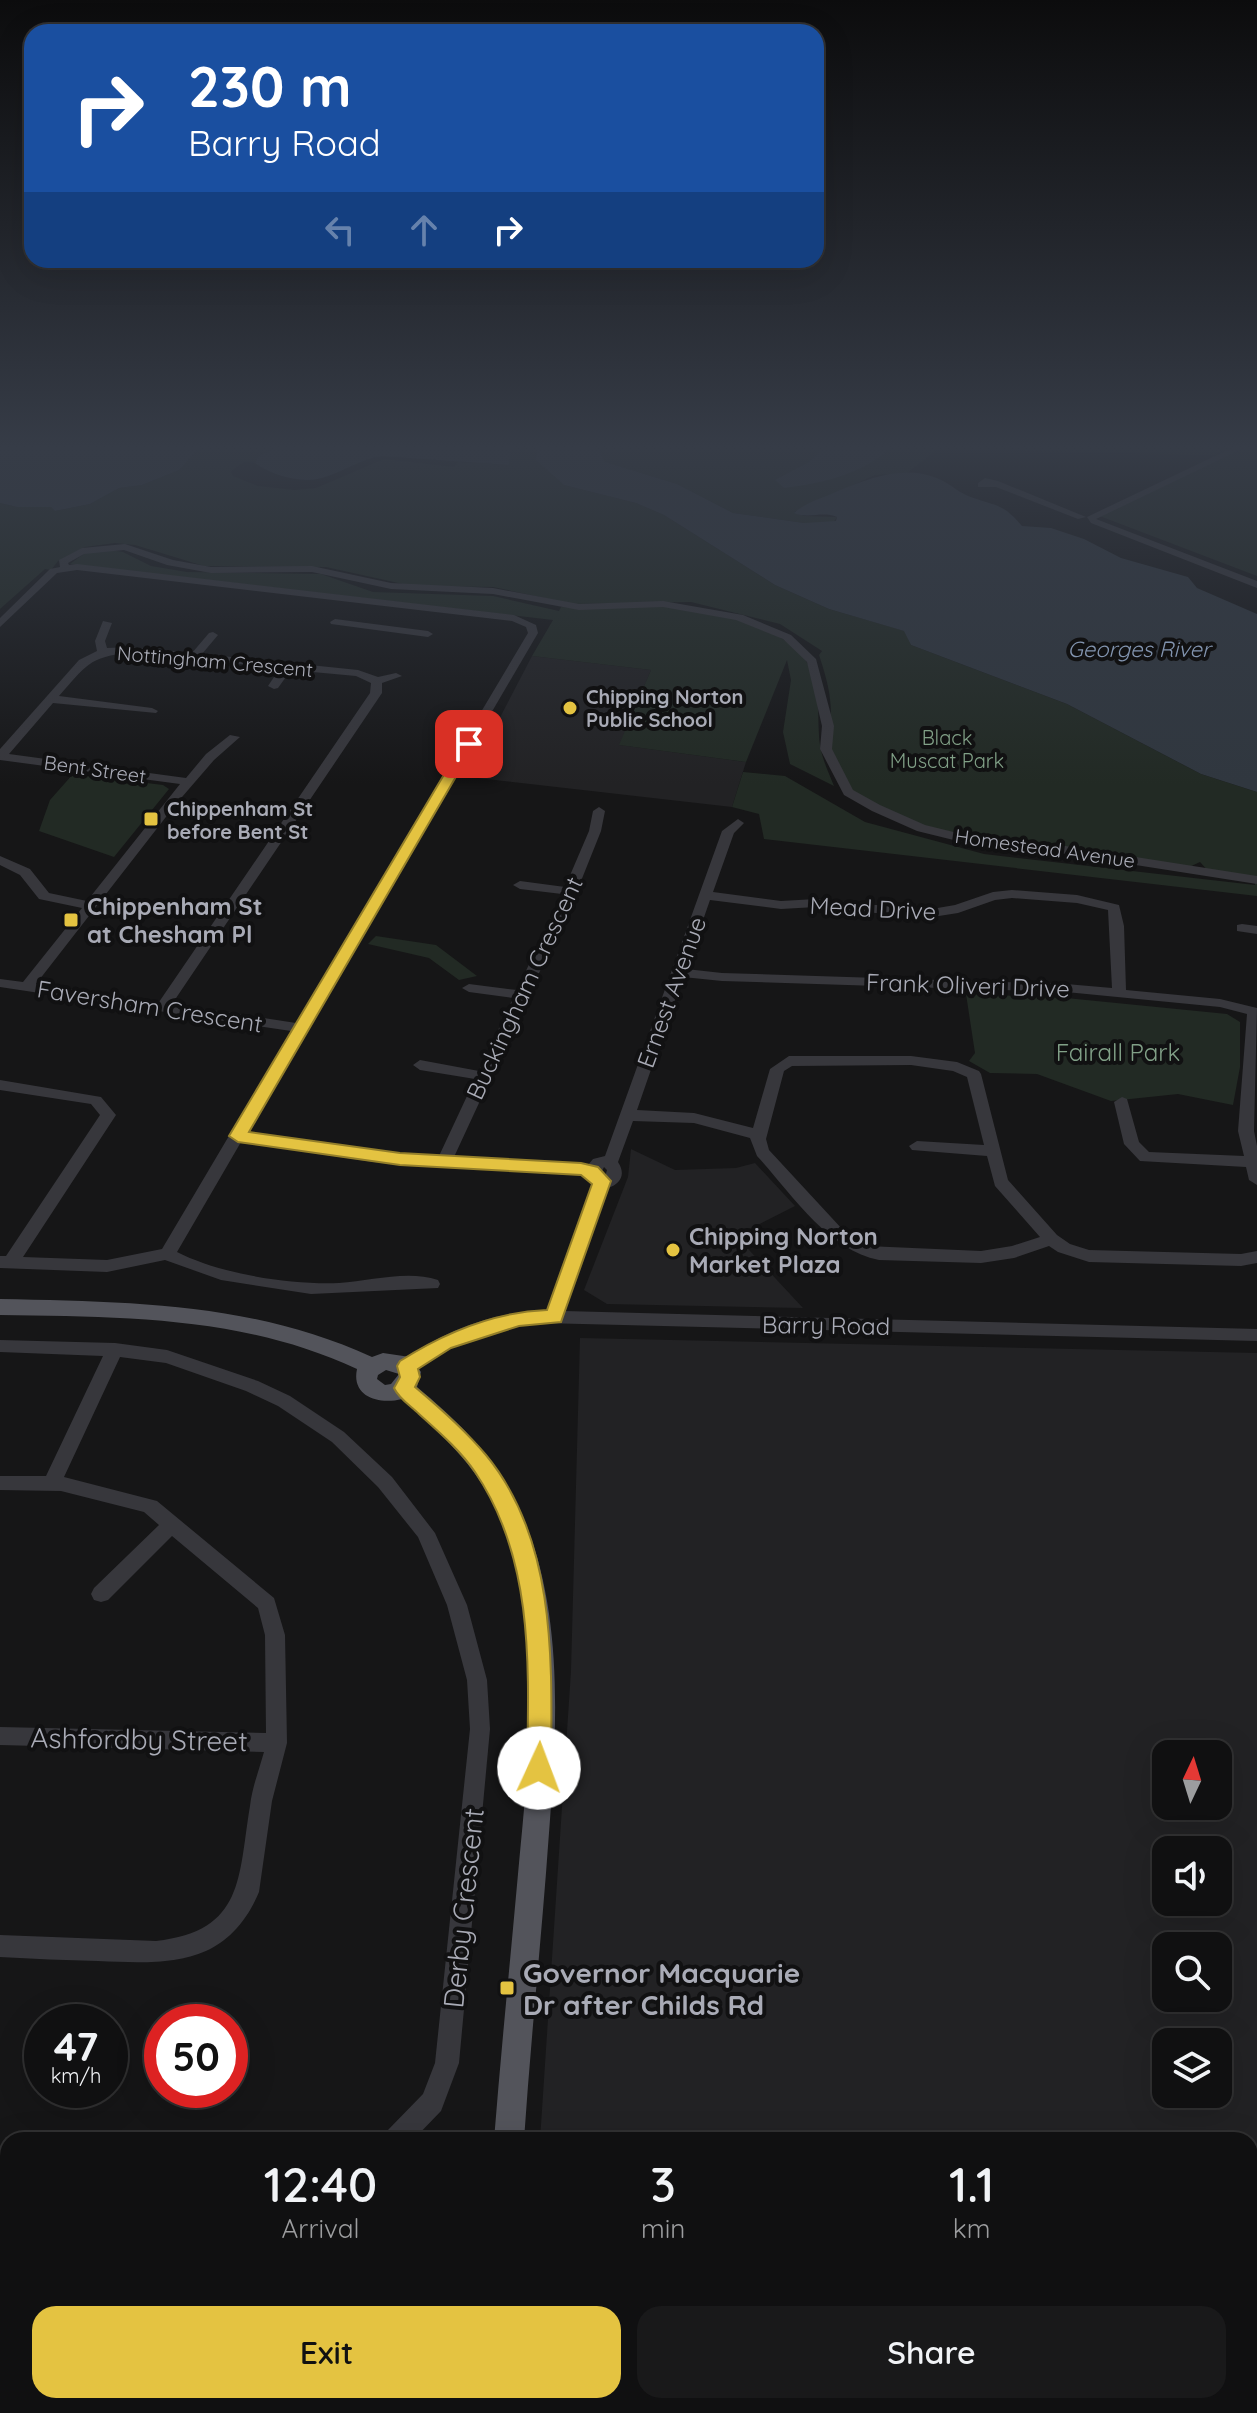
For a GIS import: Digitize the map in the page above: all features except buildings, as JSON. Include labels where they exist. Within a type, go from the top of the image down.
[{"type":"main road","points":[[0,1307],[181,1313],[241,1320],[311,1339],[371,1366],[390,1360],[491,1480],[516,1529],[534,1603],[540,1655],[539,1768],[510,2132]]},
{"type":"main road","points":[[371,1366],[365,1377],[374,1392],[389,1394],[405,1377]]},
{"type":"street","name":"Homestead Avenue","points":[[1,621],[54,571],[65,568],[63,562],[69,559]]},
{"type":"street","name":"Homestead Avenue","points":[[158,559],[211,570],[326,570],[391,586],[493,591],[579,607],[677,605],[739,617],[787,637],[812,661],[828,726],[826,749],[848,792],[876,808],[921,828],[978,842],[1059,849],[1257,880]]},
{"type":"street","points":[[1191,559],[1257,585]]},
{"type":"street","points":[[65,568],[514,618],[531,625],[533,633],[167,1254]]},
{"type":"street","points":[[376,627],[394,604]]},
{"type":"street","points":[[335,622],[428,634]]},
{"type":"street","points":[[103,652],[100,641],[107,623]]},
{"type":"street","points":[[194,657],[213,635]]},
{"type":"street","name":"Nottingham Crescent","points":[[0,756],[83,662],[103,652],[130,650],[358,673],[377,681],[396,676]]},
{"type":"street","points":[[274,686],[287,667]]},
{"type":"street","points":[[162,1008],[376,693],[377,681]]},
{"type":"street","points":[[52,699],[152,711]]},
{"type":"street","points":[[27,987],[210,757],[234,737]]},
{"type":"street","name":"Bent Street","points":[[0,756],[190,782]]},
{"type":"street","name":"Buckingham Crescent","points":[[444,1162],[570,891],[595,831],[599,811]]},
{"type":"street","name":"Ernest Avenue","points":[[596,1176],[598,1164],[610,1164],[728,831],[738,823]]},
{"type":"street","points":[[0,860],[25,872],[44,896],[90,906]]},
{"type":"street","points":[[520,885],[570,891]]},
{"type":"street","name":"Mead Drive","points":[[705,895],[781,905],[816,903],[926,914],[958,909],[993,896],[1077,899],[1114,908],[1119,993]]},
{"type":"street","name":"Frank Oliveri Drive","points":[[678,972],[737,977],[1066,988],[1220,1003],[1256,1012]]},
{"type":"street","name":"Faversham Crescent","points":[[0,983],[300,1028]]},
{"type":"street","points":[[469,988],[519,995]]},
{"type":"street","points":[[1256,1012],[1246,1131],[1257,1180]]},
{"type":"street","points":[[1051,1239],[1014,1252],[981,1257],[863,1251],[837,1234],[762,1152],[761,1129],[777,1069],[789,1061],[935,1062],[961,1066],[974,1074],[1001,1182],[1051,1239],[1064,1248],[1089,1256],[1241,1260],[1257,1257]]},
{"type":"street","points":[[420,1065],[483,1076]]},
{"type":"street","points":[[0,1085],[96,1100],[108,1115],[6,1262]]},
{"type":"street","points":[[633,1099],[646,1107],[669,1110],[674,1115]]},
{"type":"street","points":[[1122,1102],[1132,1144],[1145,1157],[1252,1162]]},
{"type":"street","points":[[627,1116],[674,1115],[761,1129]]},
{"type":"street","points":[[238,1136],[353,1155],[596,1176],[554,1317]]},
{"type":"street","points":[[917,1146],[991,1151]]},
{"type":"street","points":[[6,1262],[107,1266],[167,1254],[183,1265],[329,1289],[402,1281],[432,1284]]},
{"type":"street","name":"Barry Road","points":[[405,1377],[444,1342],[518,1318],[1257,1335]]},
{"type":"street","name":"Derby Crescent","points":[[0,1346],[115,1350],[167,1357],[218,1372],[284,1401],[338,1437],[409,1508],[426,1533],[457,1605],[477,1680],[480,1750],[447,2063],[432,2102],[404,2132]]},
{"type":"street","points":[[52,1483],[115,1350]]},
{"type":"street","points":[[0,1483],[52,1483],[150,1506],[267,1604],[275,1635],[277,1743],[261,1801],[248,1892],[230,1920],[211,1936],[182,1949],[156,1952],[0,1946]]},
{"type":"street","points":[[101,1594],[172,1524]]},
{"type":"street","name":"Ashfordby Street","points":[[0,1736],[277,1743]]},
{"type":"shaded area","name":"Chipping Norton Public School","points":[[532,656],[651,670],[620,745],[746,762],[732,807],[469,777]]},
{"type":"shaded area","points":[[631,1149],[675,1170],[736,1168],[755,1163],[795,1206],[736,1236],[803,1308],[607,1304],[584,1290],[628,1177]]},
{"type":"shaded area","points":[[580,1338],[1257,1353],[1257,2132],[541,2132],[571,1671]]},
{"type":"green space","name":"Black Muscat Park","points":[[0,559],[63,559],[51,570],[45,569],[0,609]]},
{"type":"green space","points":[[77,559],[136,559],[151,566],[187,572],[321,574],[373,592],[493,596],[559,611],[561,607],[660,606],[721,614],[783,639],[798,651],[809,666],[817,695],[821,750],[834,786],[790,764],[783,732],[791,680],[787,660],[746,762],[619,745],[651,670],[532,656],[553,620],[70,564]]},
{"type":"green space","name":"Black Muscat Park","points":[[180,559],[733,559],[775,585],[829,609],[905,631],[911,645],[1067,704],[1201,774],[1257,792],[1257,896],[764,839],[759,814],[732,807],[743,772],[785,776],[865,822],[984,854],[1255,885],[1254,879],[1210,873],[1200,862],[1185,869],[937,833],[848,792],[826,749],[831,713],[829,691],[819,655],[822,651],[780,624],[691,602],[573,604],[493,587],[412,586],[326,567],[204,566]]},
{"type":"green space","points":[[1211,559],[1257,559],[1257,576]]},
{"type":"green space","points":[[73,774],[163,785],[169,789],[114,857],[39,831],[50,800]]},
{"type":"green space","points":[[376,936],[436,945],[477,976],[459,980],[429,958],[368,944]]},
{"type":"green space","name":"Fairall Park","points":[[966,994],[1066,998],[1227,1014],[1240,1022],[1240,1067],[1233,1105],[1178,1094],[1111,1101],[1037,1074],[990,1073],[969,1061],[975,1053]]},
{"type":"water","name":"Georges River","points":[[733,559],[1123,559],[1188,577],[1197,588],[1257,614],[1257,792],[1201,774],[1067,704],[911,645],[904,631],[829,609],[775,585]]},
{"type":"place","name":"Chipping Norton Public School","points":[[570,708]]},
{"type":"place","name":"Chippenham St before Bent St","points":[[151,819]]},
{"type":"place","name":"Chippenham St at Chesham Pl","points":[[71,920]]},
{"type":"place","name":"Chipping Norton Market Plaza","points":[[673,1250]]},
{"type":"place","name":"Governor Macquarie Dr after Childs Rd","points":[[507,1988]]},
{"type":"route","points":[[469,744],[238,1136],[353,1155],[581,1169],[591,1171],[602,1181],[554,1317],[518,1318],[444,1342],[407,1366],[410,1377],[404,1388],[450,1429],[480,1463],[501,1496],[516,1529],[534,1603],[540,1655],[539,1768]]}]
